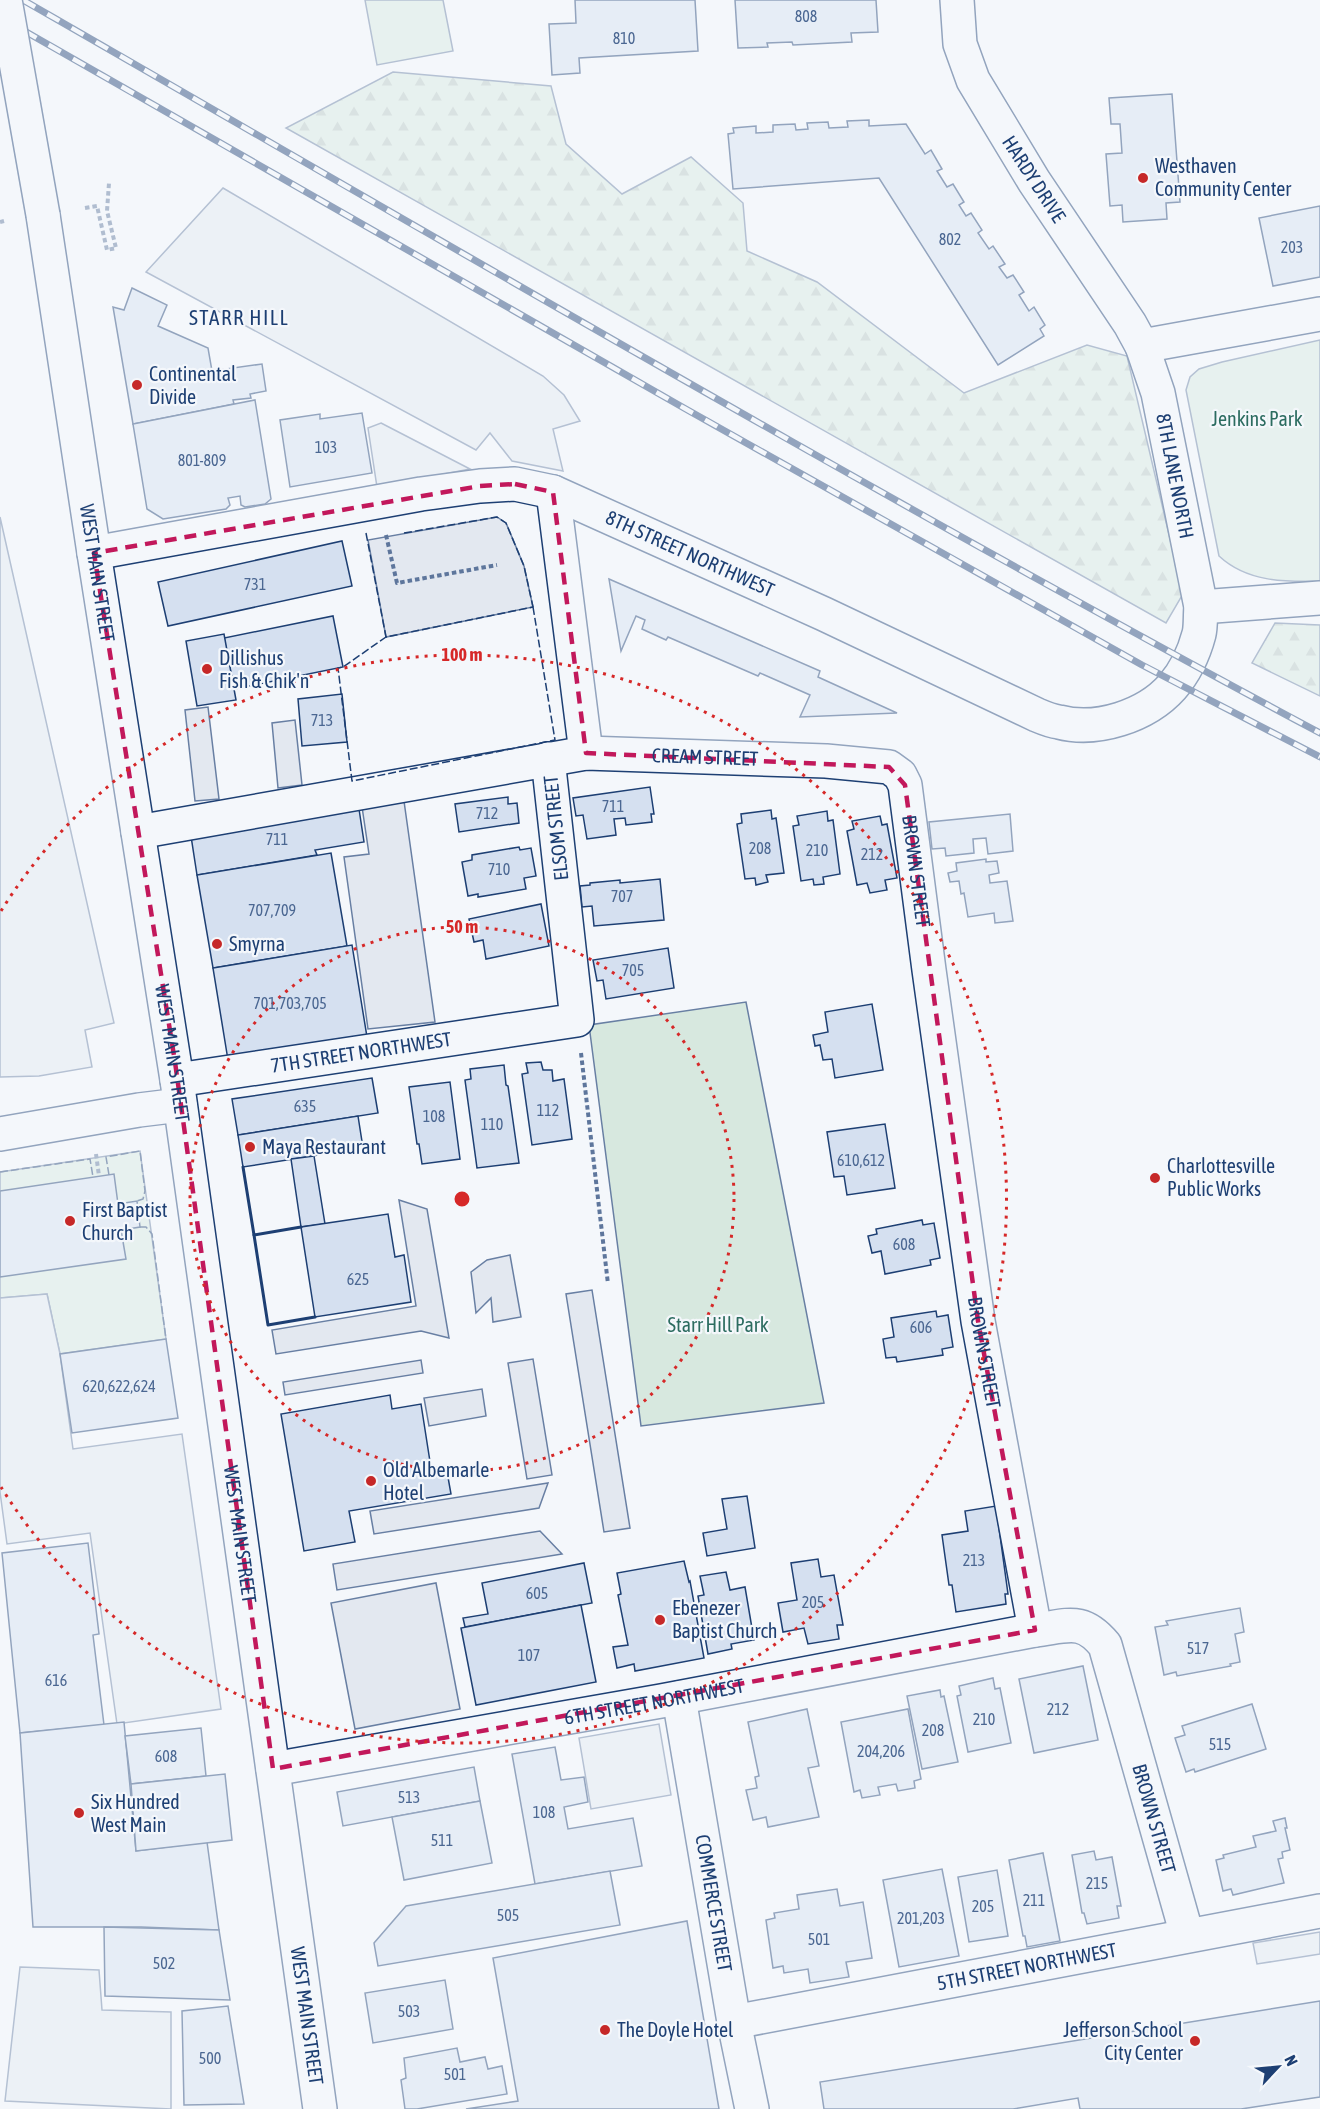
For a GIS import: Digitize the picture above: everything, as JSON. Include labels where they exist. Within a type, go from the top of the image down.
[{"type":"street","name":"WEST MAIN STREET","points":[[5,0],[43,215],[179,1093],[320,2109]]},
{"type":"street","name":"HARDY DRIVE","points":[[957,0],[960,44],[972,80],[1034,181],[1130,324],[1142,346]]},
{"type":"street","points":[[1142,346],[1320,314]]},
{"type":"street","name":"8TH LANE NORTH","points":[[1142,346],[1158,393],[1201,607]]},
{"type":"street","name":"8TH STREET NORTHWEST","points":[[94,553],[379,502],[480,486],[515,484],[553,492],[824,614],[1037,715],[1060,723],[1090,725],[1114,720],[1148,706],[1172,687],[1190,662],[1200,633],[1201,607]]},
{"type":"street","points":[[553,492],[586,753]]},
{"type":"street","points":[[1201,607],[1320,598]]},
{"type":"street","name":"ELSOM STREET","points":[[577,1020],[548,759],[586,753]]},
{"type":"street","name":"CREAM STREET","points":[[586,753],[826,761]]},
{"type":"street","points":[[138,832],[548,759]]},
{"type":"street","name":"BROWN STREET","points":[[826,761],[889,767],[900,775],[905,785],[978,1321],[1035,1630],[1078,1625],[1094,1631],[1105,1645],[1187,1935]]},
{"type":"street","name":"7TH STREET NORTHWEST","points":[[0,1134],[179,1093],[577,1020]]},
{"type":"street","name":"6TH STREET NORTHWEST","points":[[273,1769],[679,1698],[1035,1630]]},
{"type":"street","name":"COMMERCE STREET","points":[[679,1698],[734,2022],[752,2109]]},
{"type":"street","name":"5TH STREET NORTHWEST","points":[[734,2022],[1320,1911]]},
{"type":"path","points":[[85,208],[97,206],[107,250],[116,248],[107,211],[109,183]]},
{"type":"path","points":[[379,502],[397,583],[497,565]]},
{"type":"path","points":[[577,1020],[608,1284]]},
{"type":"path","points":[[96,1153],[99,1176]]},
{"type":"path","points":[[139,1214],[156,1211]]},
{"type":"highlighted area","points":[[515,484],[553,492],[586,753],[889,767],[905,785],[978,1321],[1035,1630],[273,1769],[175,1062],[94,553],[480,486]]},
{"type":"green space","points":[[365,0],[443,0],[453,51],[377,65]]},
{"type":"green space","points":[[393,72],[551,86],[566,144],[622,194],[691,157],[743,203],[747,251],[817,282],[964,393],[1087,345],[1127,356],[1183,594],[1166,623],[286,128]]},
{"type":"green space","name":"Jenkins Park","points":[[1320,340],[1320,581],[1266,579],[1254,576],[1230,565],[1219,556],[1186,390],[1190,377],[1199,369]]},
{"type":"green space","points":[[1275,623],[1320,625],[1320,696],[1252,663]]},
{"type":"green space","name":"Starr Hill Park","points":[[746,1002],[824,1403],[641,1426],[589,1025]]},
{"type":"green space","points":[[140,1151],[166,1339],[60,1354],[47,1294],[0,1298],[0,1172]]},
{"type":"shaded area","points":[[223,188],[543,376],[564,395],[580,421],[553,429],[563,471],[512,461],[490,433],[476,450],[146,272]]},
{"type":"shaded area","points":[[381,423],[470,469],[377,487],[368,428]]},
{"type":"shaded area","points":[[0,517],[114,1023],[85,1030],[92,1067],[39,1076],[0,1077]]},
{"type":"shaded area","points":[[497,517],[506,523],[524,566],[533,607],[386,637],[368,540]]},
{"type":"shaded area","points":[[208,707],[219,799],[195,801],[185,710]]},
{"type":"shaded area","points":[[295,720],[302,785],[278,788],[272,723]]},
{"type":"shaded area","points":[[403,794],[435,1022],[368,1029],[344,857],[369,854],[361,800]]},
{"type":"shaded area","points":[[399,1200],[427,1209],[449,1338],[421,1331],[276,1354],[272,1330],[416,1306]]},
{"type":"shaded area","points":[[510,1255],[521,1317],[493,1322],[491,1298],[476,1313],[471,1272],[487,1260]]},
{"type":"shaded area","points":[[592,1290],[630,1528],[604,1532],[566,1294]]},
{"type":"shaded area","points":[[47,1294],[60,1354],[73,1449],[182,1434],[221,1709],[117,1724],[90,1533],[7,1544],[0,1492],[0,1298]]},
{"type":"shaded area","points":[[533,1359],[552,1475],[527,1479],[508,1363]]},
{"type":"shaded area","points":[[421,1360],[423,1373],[285,1395],[283,1382]]},
{"type":"shaded area","points":[[482,1389],[486,1416],[429,1426],[424,1398]]},
{"type":"shaded area","points":[[548,1483],[539,1508],[374,1534],[370,1511]]},
{"type":"shaded area","points":[[540,1531],[562,1554],[337,1590],[333,1564]]},
{"type":"shaded area","points":[[436,1583],[460,1709],[355,1729],[331,1603]]},
{"type":"shaded area","points":[[659,1724],[671,1795],[591,1809],[579,1738]]},
{"type":"shaded area","points":[[1320,1932],[1320,1954],[1257,1964],[1253,1943]]},
{"type":"shaded area","points":[[20,1967],[99,1970],[102,2010],[171,2012],[171,2109],[5,2101]]},
{"type":"building","points":[[575,0],[695,0],[698,51],[579,58],[580,73],[552,75],[549,24],[576,23]]},
{"type":"building","points":[[735,0],[876,0],[878,32],[851,33],[852,42],[793,45],[792,42],[767,43],[768,47],[738,48]]},
{"type":"building","name":"Westhaven Community Center","points":[[1172,94],[1180,202],[1166,203],[1167,219],[1123,222],[1122,205],[1110,206],[1106,154],[1122,153],[1120,124],[1111,124],[1109,98]]},
{"type":"building","points":[[869,120],[869,126],[906,124],[925,154],[931,150],[942,169],[937,171],[947,187],[953,184],[964,202],[959,205],[966,216],[971,213],[982,230],[978,233],[989,249],[993,246],[1005,264],[999,267],[1007,278],[1013,275],[1024,292],[1019,295],[1029,311],[1034,307],[1045,325],[1040,329],[1044,336],[998,365],[879,178],[733,189],[728,134],[734,133],[733,128],[756,126],[756,133],[773,132],[773,125],[795,124],[796,130],[808,129],[807,123],[828,122],[829,128],[848,127],[847,121]]},
{"type":"building","points":[[1320,206],[1320,277],[1273,286],[1259,218]]},
{"type":"building","points":[[132,288],[167,305],[158,326],[208,348],[212,371],[262,364],[266,391],[250,394],[251,398],[233,400],[234,404],[133,424],[113,307],[124,310]]},
{"type":"building","points":[[255,400],[271,499],[265,504],[245,507],[241,505],[240,496],[228,498],[230,505],[226,509],[163,519],[147,509],[133,424]]},
{"type":"building","points":[[362,413],[372,473],[290,487],[280,420],[320,414],[320,419]]},
{"type":"building","points":[[342,541],[352,586],[168,626],[158,582]]},
{"type":"building","points":[[609,579],[820,671],[818,677],[897,713],[800,717],[810,695],[760,673],[758,676],[668,637],[666,640],[642,629],[645,620],[636,616],[621,651]]},
{"type":"building","points":[[333,616],[343,667],[234,689],[224,638]]},
{"type":"building","points":[[224,634],[236,700],[197,706],[186,641]]},
{"type":"building","points":[[342,694],[347,742],[302,746],[298,699]]},
{"type":"building","points":[[650,787],[654,814],[651,814],[652,822],[626,825],[625,818],[614,819],[616,835],[587,839],[583,815],[576,816],[573,798]]},
{"type":"building","points":[[508,797],[508,804],[517,803],[519,823],[459,832],[455,804]]},
{"type":"building","points":[[359,809],[364,842],[315,850],[317,855],[197,875],[191,836]]},
{"type":"building","points":[[771,810],[772,819],[776,818],[784,873],[766,875],[768,882],[756,885],[755,878],[745,879],[737,824],[742,823],[741,814]]},
{"type":"building","points":[[827,811],[828,821],[833,820],[840,874],[823,877],[824,884],[814,885],[813,879],[801,881],[793,826],[799,825],[797,816]]},
{"type":"building","points":[[1010,814],[1013,851],[988,854],[986,838],[973,839],[974,853],[946,856],[945,848],[932,849],[929,822]]},
{"type":"building","points":[[880,816],[882,825],[887,824],[897,878],[885,880],[887,890],[870,893],[867,883],[857,885],[847,831],[854,829],[852,821]]},
{"type":"building","points":[[519,847],[520,850],[531,848],[536,876],[524,878],[526,889],[478,897],[478,894],[468,896],[462,862],[472,860],[472,855]]},
{"type":"building","points":[[331,853],[347,946],[213,968],[197,875]]},
{"type":"building","points":[[986,859],[986,862],[997,861],[999,873],[989,875],[990,883],[1007,881],[1013,921],[995,923],[994,913],[968,917],[964,893],[961,894],[959,881],[950,882],[948,873],[957,871],[956,863]]},
{"type":"building","points":[[660,879],[664,920],[594,926],[592,906],[582,907],[580,886],[620,880],[620,883]]},
{"type":"building","points":[[541,904],[549,946],[486,959],[483,940],[474,942],[469,919]]},
{"type":"building","points":[[352,945],[367,1037],[228,1060],[213,968]]},
{"type":"building","points":[[668,948],[674,988],[606,999],[603,980],[597,981],[593,960]]},
{"type":"building","points":[[872,1004],[883,1070],[835,1078],[832,1059],[823,1060],[820,1045],[815,1046],[813,1035],[828,1032],[825,1012]]},
{"type":"building","points":[[541,1062],[543,1070],[552,1070],[553,1081],[564,1079],[572,1139],[532,1145],[522,1074],[528,1073],[526,1063]]},
{"type":"building","points":[[504,1065],[519,1163],[477,1168],[465,1080],[471,1079],[470,1069]]},
{"type":"building","points":[[372,1078],[378,1113],[238,1135],[232,1099]]},
{"type":"building","points":[[450,1082],[460,1159],[422,1164],[409,1087]]},
{"type":"building","points":[[358,1116],[363,1148],[243,1167],[238,1135]]},
{"type":"building","points":[[885,1124],[895,1188],[847,1195],[844,1176],[834,1177],[827,1132]]},
{"type":"building","points":[[314,1156],[325,1224],[301,1227],[291,1159]]},
{"type":"building","name":"First Baptist Church","points":[[114,1174],[118,1204],[137,1201],[140,1227],[121,1230],[126,1259],[0,1277],[0,1191]]},
{"type":"building","points":[[388,1214],[395,1257],[404,1255],[411,1302],[315,1317],[301,1227]]},
{"type":"building","points":[[922,1220],[923,1225],[934,1223],[940,1258],[930,1260],[931,1265],[885,1274],[881,1251],[872,1253],[868,1236],[877,1234],[876,1229]]},
{"type":"building","points":[[936,1311],[937,1317],[948,1315],[953,1347],[942,1349],[943,1355],[897,1362],[896,1357],[886,1358],[883,1339],[894,1337],[891,1318]]},
{"type":"building","points":[[166,1339],[178,1418],[72,1433],[60,1354]]},
{"type":"building","name":"Old Albemarle Hotel","points":[[390,1395],[392,1409],[421,1404],[431,1468],[446,1466],[451,1494],[349,1511],[355,1542],[304,1551],[281,1414]]},
{"type":"building","points":[[747,1496],[755,1548],[707,1556],[703,1533],[727,1529],[722,1499]]},
{"type":"building","points":[[996,1506],[1008,1594],[1005,1594],[1006,1604],[956,1612],[952,1585],[949,1585],[942,1535],[968,1531],[965,1511]]},
{"type":"building","points":[[88,1543],[99,1634],[93,1635],[104,1725],[20,1733],[2,1553]]},
{"type":"building","points":[[818,1559],[821,1577],[834,1575],[843,1625],[837,1625],[839,1639],[808,1644],[804,1628],[783,1632],[778,1603],[797,1600],[791,1563]]},
{"type":"building","name":"Ebenezer Baptist Church","points":[[684,1561],[690,1581],[704,1658],[635,1671],[634,1664],[617,1668],[613,1647],[628,1645],[618,1595],[621,1594],[617,1573]]},
{"type":"building","points":[[584,1563],[592,1603],[465,1627],[463,1618],[488,1614],[482,1583]]},
{"type":"building","points":[[726,1572],[730,1590],[745,1587],[754,1640],[731,1644],[732,1649],[708,1654],[698,1596],[704,1595],[700,1576]]},
{"type":"building","points":[[581,1605],[596,1682],[476,1705],[461,1628]]},
{"type":"building","points":[[1240,1608],[1244,1632],[1235,1634],[1240,1662],[1230,1664],[1231,1666],[1177,1676],[1176,1672],[1164,1675],[1155,1627],[1168,1625],[1166,1621]]},
{"type":"building","points":[[1083,1666],[1098,1740],[1034,1753],[1019,1679]]},
{"type":"building","points":[[993,1678],[995,1689],[1000,1688],[1011,1743],[968,1752],[957,1696],[961,1695],[959,1686]]},
{"type":"building","points":[[940,1690],[941,1697],[944,1696],[958,1762],[922,1769],[907,1696]]},
{"type":"building","points":[[1252,1704],[1266,1749],[1195,1772],[1194,1769],[1186,1772],[1175,1738],[1185,1735],[1182,1726]]},
{"type":"building","points":[[807,1709],[819,1766],[808,1768],[819,1817],[768,1827],[766,1817],[753,1820],[746,1790],[757,1788],[755,1777],[759,1776],[748,1722]]},
{"type":"building","points":[[908,1709],[921,1779],[914,1781],[915,1788],[898,1791],[896,1784],[878,1787],[880,1795],[862,1798],[860,1790],[854,1792],[841,1722]]},
{"type":"building","name":"Six Hundred West Main","points":[[124,1722],[136,1851],[207,1842],[219,1930],[33,1927],[20,1733]]},
{"type":"building","points":[[201,1728],[206,1776],[131,1784],[125,1736]]},
{"type":"building","points":[[555,1747],[561,1780],[584,1777],[588,1802],[564,1807],[568,1829],[633,1818],[642,1866],[535,1884],[512,1754]]},
{"type":"building","points":[[474,1767],[480,1801],[343,1826],[337,1792]]},
{"type":"building","points":[[225,1774],[232,1840],[136,1851],[131,1784]]},
{"type":"building","points":[[480,1801],[492,1863],[404,1880],[392,1817]]},
{"type":"building","points":[[1285,1818],[1290,1850],[1282,1852],[1283,1858],[1278,1859],[1284,1883],[1233,1895],[1231,1889],[1223,1891],[1216,1860],[1224,1858],[1223,1855],[1256,1847],[1253,1836],[1276,1831],[1273,1821]]},
{"type":"building","points":[[1094,1851],[1096,1860],[1112,1857],[1121,1906],[1117,1906],[1119,1918],[1087,1924],[1084,1913],[1082,1913],[1072,1855]]},
{"type":"building","points":[[1043,1853],[1060,1941],[1027,1947],[1009,1860]]},
{"type":"building","points":[[942,1869],[959,1956],[899,1967],[883,1880]]},
{"type":"building","points":[[997,1870],[1008,1936],[969,1942],[958,1877]]},
{"type":"building","points":[[610,1871],[620,1925],[378,1966],[374,1943],[406,1906]]},
{"type":"building","points":[[837,1889],[840,1906],[863,1902],[872,1958],[846,1962],[849,1977],[810,1983],[808,1969],[784,1973],[783,1966],[773,1968],[766,1920],[775,1918],[774,1913],[799,1909],[797,1895]]},
{"type":"building","name":"The Doyle Hotel","points":[[687,1921],[719,2109],[466,2109],[518,2101],[493,1958]]},
{"type":"building","points":[[104,1927],[219,1930],[230,2000],[105,1996]]},
{"type":"building","points":[[445,1980],[453,2029],[373,2043],[365,1993]]},
{"type":"building","name":"Jefferson School City Center","points":[[1320,2001],[1320,2097],[1241,2109],[1080,2109],[1078,2098],[1013,2109],[824,2109],[820,2082]]},
{"type":"building","points":[[228,2006],[244,2104],[184,2105],[182,2011]]},
{"type":"building","points":[[457,2048],[460,2062],[485,2057],[488,2069],[502,2066],[507,2094],[405,2109],[401,2080],[406,2078],[404,2058]]},
{"type":"railway","points":[[23,0],[831,463],[1320,733]]},
{"type":"railway","points":[[0,17],[684,408],[1142,665],[1320,757]]},
{"type":"fence","points":[[404,533],[497,517],[506,523],[524,566],[533,607]]},
{"type":"fence","points":[[366,533],[386,637],[389,636]]},
{"type":"fence","points":[[533,607],[555,740],[352,781],[338,668],[343,667],[386,637],[533,607]]},
{"type":"fence","points":[[109,1175],[106,1157],[140,1151],[145,1191],[143,1199],[137,1201]]},
{"type":"fence","points":[[0,1172],[90,1159],[93,1177]]},
{"type":"fence","points":[[140,1227],[146,1227],[152,1234],[166,1339]]},
{"type":"wall","points":[[243,1167],[254,1235],[301,1227]]},
{"type":"wall","points":[[254,1235],[268,1325],[315,1317]]},
{"type":"place","name":"Westhaven Community Center","points":[[1143,178]]},
{"type":"place","name":"Continental Divide","points":[[137,385]]},
{"type":"place","name":"Dillishus Fish & Chik'n","points":[[207,669]]},
{"type":"place","name":"Smyrna","points":[[217,944]]},
{"type":"place","name":"Maya Restaurant","points":[[250,1147]]},
{"type":"place","name":"Charlottesville Public Works","points":[[1155,1178]]},
{"type":"place","name":"First Baptist Church","points":[[70,1221]]},
{"type":"place","name":"Old Albemarle Hotel","points":[[371,1481]]},
{"type":"place","name":"Ebenezer Baptist Church","points":[[660,1620]]},
{"type":"place","name":"Six Hundred West Main","points":[[79,1813]]},
{"type":"place","name":"The Doyle Hotel","points":[[605,2030]]},
{"type":"place","name":"Jefferson School City Center","points":[[1195,2041]]},
{"type":"district","name":"STARR HILL","points":[[239,318]]}]
